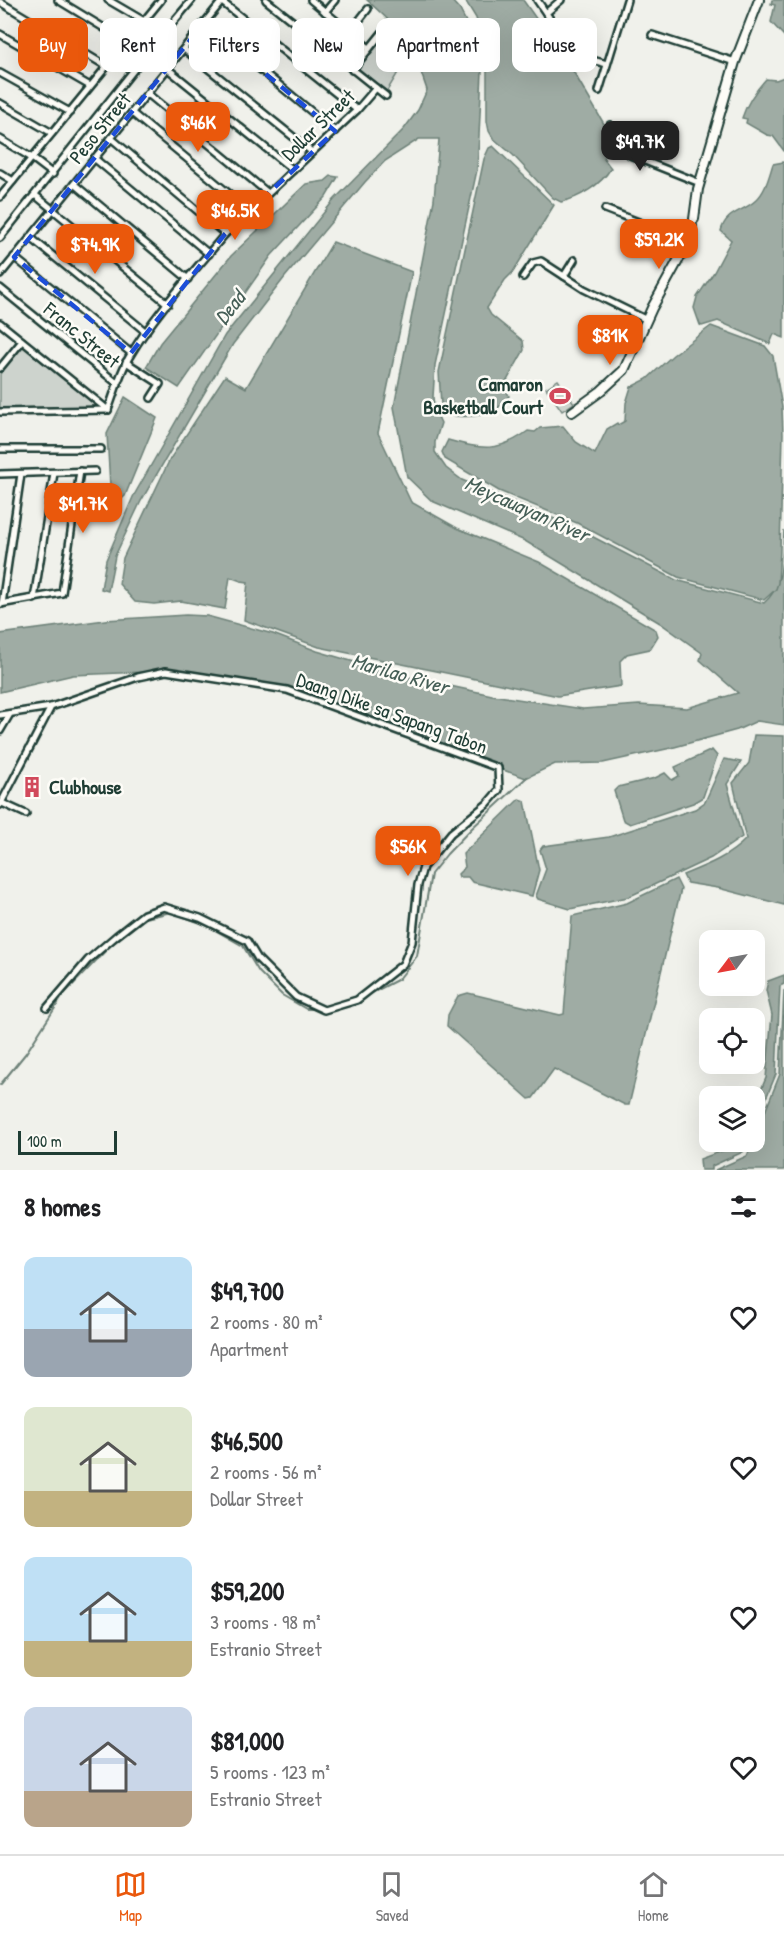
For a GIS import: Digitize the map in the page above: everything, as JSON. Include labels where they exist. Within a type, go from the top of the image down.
[{"type":"street","points":[[58,0],[100,26]]},
{"type":"street","points":[[108,0],[139,18]]},
{"type":"street","points":[[146,18],[161,0]]},
{"type":"street","points":[[0,238],[192,0]]},
{"type":"street","points":[[266,0],[292,21]]},
{"type":"street","points":[[311,0],[332,18]]},
{"type":"street","points":[[325,12],[335,0]]},
{"type":"street","points":[[537,0],[572,51],[581,57],[607,64]]},
{"type":"street","points":[[546,13],[561,0]]},
{"type":"street","points":[[599,91],[627,0]]},
{"type":"street","points":[[572,412],[601,391],[624,370],[687,241],[700,183],[735,62],[759,0]]},
{"type":"street","points":[[223,1],[357,110]]},
{"type":"street","name":"Peso Street","points":[[208,18],[223,1]]},
{"type":"street","points":[[0,2],[100,62]]},
{"type":"street","points":[[361,18],[368,9]]},
{"type":"street","points":[[0,34],[90,86]]},
{"type":"street","points":[[652,35],[735,62]]},
{"type":"street","points":[[364,54],[376,40]]},
{"type":"street","name":"Peso Street","points":[[177,58],[189,42]]},
{"type":"street","points":[[364,44],[369,48]]},
{"type":"street","points":[[184,49],[312,152]]},
{"type":"street","points":[[0,72],[70,112]]},
{"type":"street","points":[[0,197],[101,72]]},
{"type":"street","name":"Peso Street","points":[[0,275],[165,72]]},
{"type":"street","points":[[172,72],[293,170]]},
{"type":"street","points":[[263,72],[335,131]]},
{"type":"street","points":[[356,72],[386,96]]},
{"type":"street","name":"Dollar Street","points":[[108,410],[131,353],[208,254],[268,192],[357,110],[376,88]]},
{"type":"street","points":[[147,94],[268,192]]},
{"type":"street","points":[[0,103],[52,133]]},
{"type":"street","points":[[132,113],[250,211]]},
{"type":"street","points":[[610,125],[630,155],[700,183]]},
{"type":"street","points":[[111,138],[225,234]]},
{"type":"street","points":[[0,139],[53,174]]},
{"type":"street","points":[[94,158],[208,254]]},
{"type":"street","points":[[0,173],[13,181]]},
{"type":"street","points":[[74,184],[188,279]]},
{"type":"street","points":[[35,195],[168,304]]},
{"type":"street","points":[[604,209],[687,241]]},
{"type":"street","points":[[30,237],[146,332]]},
{"type":"street","points":[[14,257],[131,353]]},
{"type":"street","points":[[523,277],[538,260],[584,289],[647,320]]},
{"type":"street","points":[[564,276],[574,260]]},
{"type":"street","name":"Franc Street","points":[[0,288],[118,384]]},
{"type":"street","points":[[0,323],[108,410]]},
{"type":"street","points":[[0,368],[22,341]]},
{"type":"street","points":[[126,362],[160,384],[151,398]]},
{"type":"street","points":[[0,412],[108,410]]},
{"type":"street","points":[[0,449],[101,449]]},
{"type":"street","points":[[21,474],[1,604],[62,593],[80,471]]},
{"type":"street","points":[[0,474],[94,471]]},
{"type":"street","points":[[34,599],[54,473]]},
{"type":"street","name":"Daang Dike sa Sapang Tabon","points":[[47,1008],[88,960],[144,914],[164,907],[200,918],[247,941],[258,959],[296,997],[324,1010],[357,1000],[403,964],[412,942],[418,885],[423,867],[451,833],[487,804],[500,790],[498,768],[287,690],[166,670],[138,676],[51,707]]},
{"type":"street","points":[[0,715],[51,707]]},
{"type":"street","points":[[26,814],[1,804],[51,707]]},
{"type":"street","points":[[0,730],[10,714]]},
{"type":"highlighted area","points":[[204,23],[335,131],[225,234],[131,353],[14,257]]},
{"type":"shaded area","points":[[376,45],[376,72],[398,72],[387,91],[360,72],[364,72],[364,59]]},
{"type":"shaded area","points":[[23,345],[92,400],[94,405],[89,407],[0,408],[0,374]]},
{"type":"shaded area","name":"Camaron Basketball Court","points":[[558,380],[574,403],[562,411],[546,388]]},
{"type":"water","points":[[367,0],[451,0],[464,18],[386,18]]},
{"type":"water","points":[[465,0],[523,0],[536,18],[512,18],[512,72],[574,72],[607,129],[602,136],[611,149],[604,159],[611,168],[602,180],[589,190],[561,202],[553,198],[513,155],[493,138],[487,121],[487,72],[500,72],[500,18],[476,18]]},
{"type":"water","points":[[772,0],[784,0],[784,36],[771,22],[775,5],[771,4]]},
{"type":"water","name":"Meycauayan River","points":[[421,72],[482,72],[477,170],[435,365],[434,408],[441,423],[435,442],[435,452],[446,468],[462,480],[574,527],[676,580],[764,603],[771,596],[779,580],[784,530],[784,725],[757,721],[737,730],[671,748],[603,763],[555,764],[526,778],[259,684],[166,671],[73,675],[0,692],[0,634],[105,620],[186,615],[207,616],[273,634],[317,651],[399,675],[492,695],[583,709],[639,705],[687,708],[738,693],[700,660],[702,653],[660,623],[525,541],[432,501],[407,477],[394,407],[434,200],[439,139],[419,139],[385,161],[285,277],[233,344],[141,501],[115,556],[108,591],[101,589],[106,560],[133,497],[225,335],[334,200],[404,129],[418,110],[427,90]]},
{"type":"water","points":[[784,77],[784,151],[773,136],[746,123],[747,119],[742,118],[752,97],[766,79],[776,80]]},
{"type":"water","points":[[493,146],[554,205],[513,272],[505,280],[487,308],[491,315],[523,341],[524,350],[504,386],[509,396],[504,403],[490,412],[466,417],[449,415],[441,405],[439,372],[484,159],[489,148]]},
{"type":"water","points":[[784,162],[784,338],[774,334],[770,344],[718,321],[700,325],[694,308],[697,297],[731,240],[721,231],[723,224],[759,196],[767,183],[773,164]]},
{"type":"water","name":"Dead","points":[[331,176],[338,177],[326,197],[271,256],[179,388],[146,367],[160,343],[231,256],[306,184],[325,181]]},
{"type":"water","points":[[333,242],[412,272],[378,433],[411,502],[457,528],[539,562],[656,630],[658,636],[650,649],[627,654],[620,661],[621,686],[558,696],[319,647],[244,620],[248,582],[230,577],[225,609],[181,601],[154,604],[135,602],[119,584],[123,558],[170,459],[225,376],[246,388]]},
{"type":"water","points":[[711,326],[765,346],[773,356],[782,407],[783,434],[780,551],[778,583],[776,589],[764,600],[678,577],[577,523],[499,491],[445,459],[442,452],[448,440],[490,447],[508,443],[528,431],[535,432],[540,428],[563,426],[576,442],[595,454],[607,429],[625,421],[626,403],[631,387],[647,379],[673,355]]},
{"type":"water","points":[[125,397],[157,418],[125,496],[111,508],[99,501],[110,486],[107,434]]},
{"type":"water","points":[[754,735],[784,736],[784,905],[718,888],[687,883],[683,875],[724,856],[746,839],[733,783],[749,763]]},
{"type":"water","points":[[712,750],[717,756],[703,797],[693,803],[630,824],[623,820],[614,791],[618,787],[655,778],[665,773],[672,780],[679,776],[675,767]]},
{"type":"water","points":[[724,759],[741,762],[727,784],[742,837],[711,858],[628,897],[570,909],[538,899],[536,896],[546,869],[540,850],[543,846],[609,837],[695,809],[705,802]]},
{"type":"water","points":[[519,799],[525,801],[539,870],[532,896],[472,882],[468,877],[459,877],[458,874],[465,867],[463,854]]},
{"type":"water","points":[[676,879],[681,889],[629,1105],[554,1069],[533,1098],[529,1099],[447,1026],[448,1015],[458,996],[468,993],[560,1015],[564,1014],[572,916],[627,903]]},
{"type":"water","points":[[784,975],[784,984],[780,986],[776,1074],[765,1101],[765,1086],[763,1086],[766,1078],[772,1015],[766,990],[768,981]]},
{"type":"water","points":[[784,990],[784,1170],[715,1170],[747,1156],[749,1152],[765,1152],[765,1112],[780,1074]]},
{"type":"water","points":[[719,1152],[743,1152],[712,1166],[712,1170],[701,1170],[700,1159]]},
{"type":"waterway","points":[[364,997],[399,979],[417,956],[431,874],[472,828],[527,777]]},
{"type":"waterway","points":[[0,1085],[26,1053],[64,994],[110,946],[146,918],[171,912],[206,925],[243,946],[259,972],[282,995],[306,1009],[319,1009]]},
{"type":"place","name":"Camaron Basketball Court","points":[[560,396]]},
{"type":"place","name":"Clubhouse","points":[[32,787]]},
{"type":"water label","name":"Marilao River","points":[[400,674]]}]
